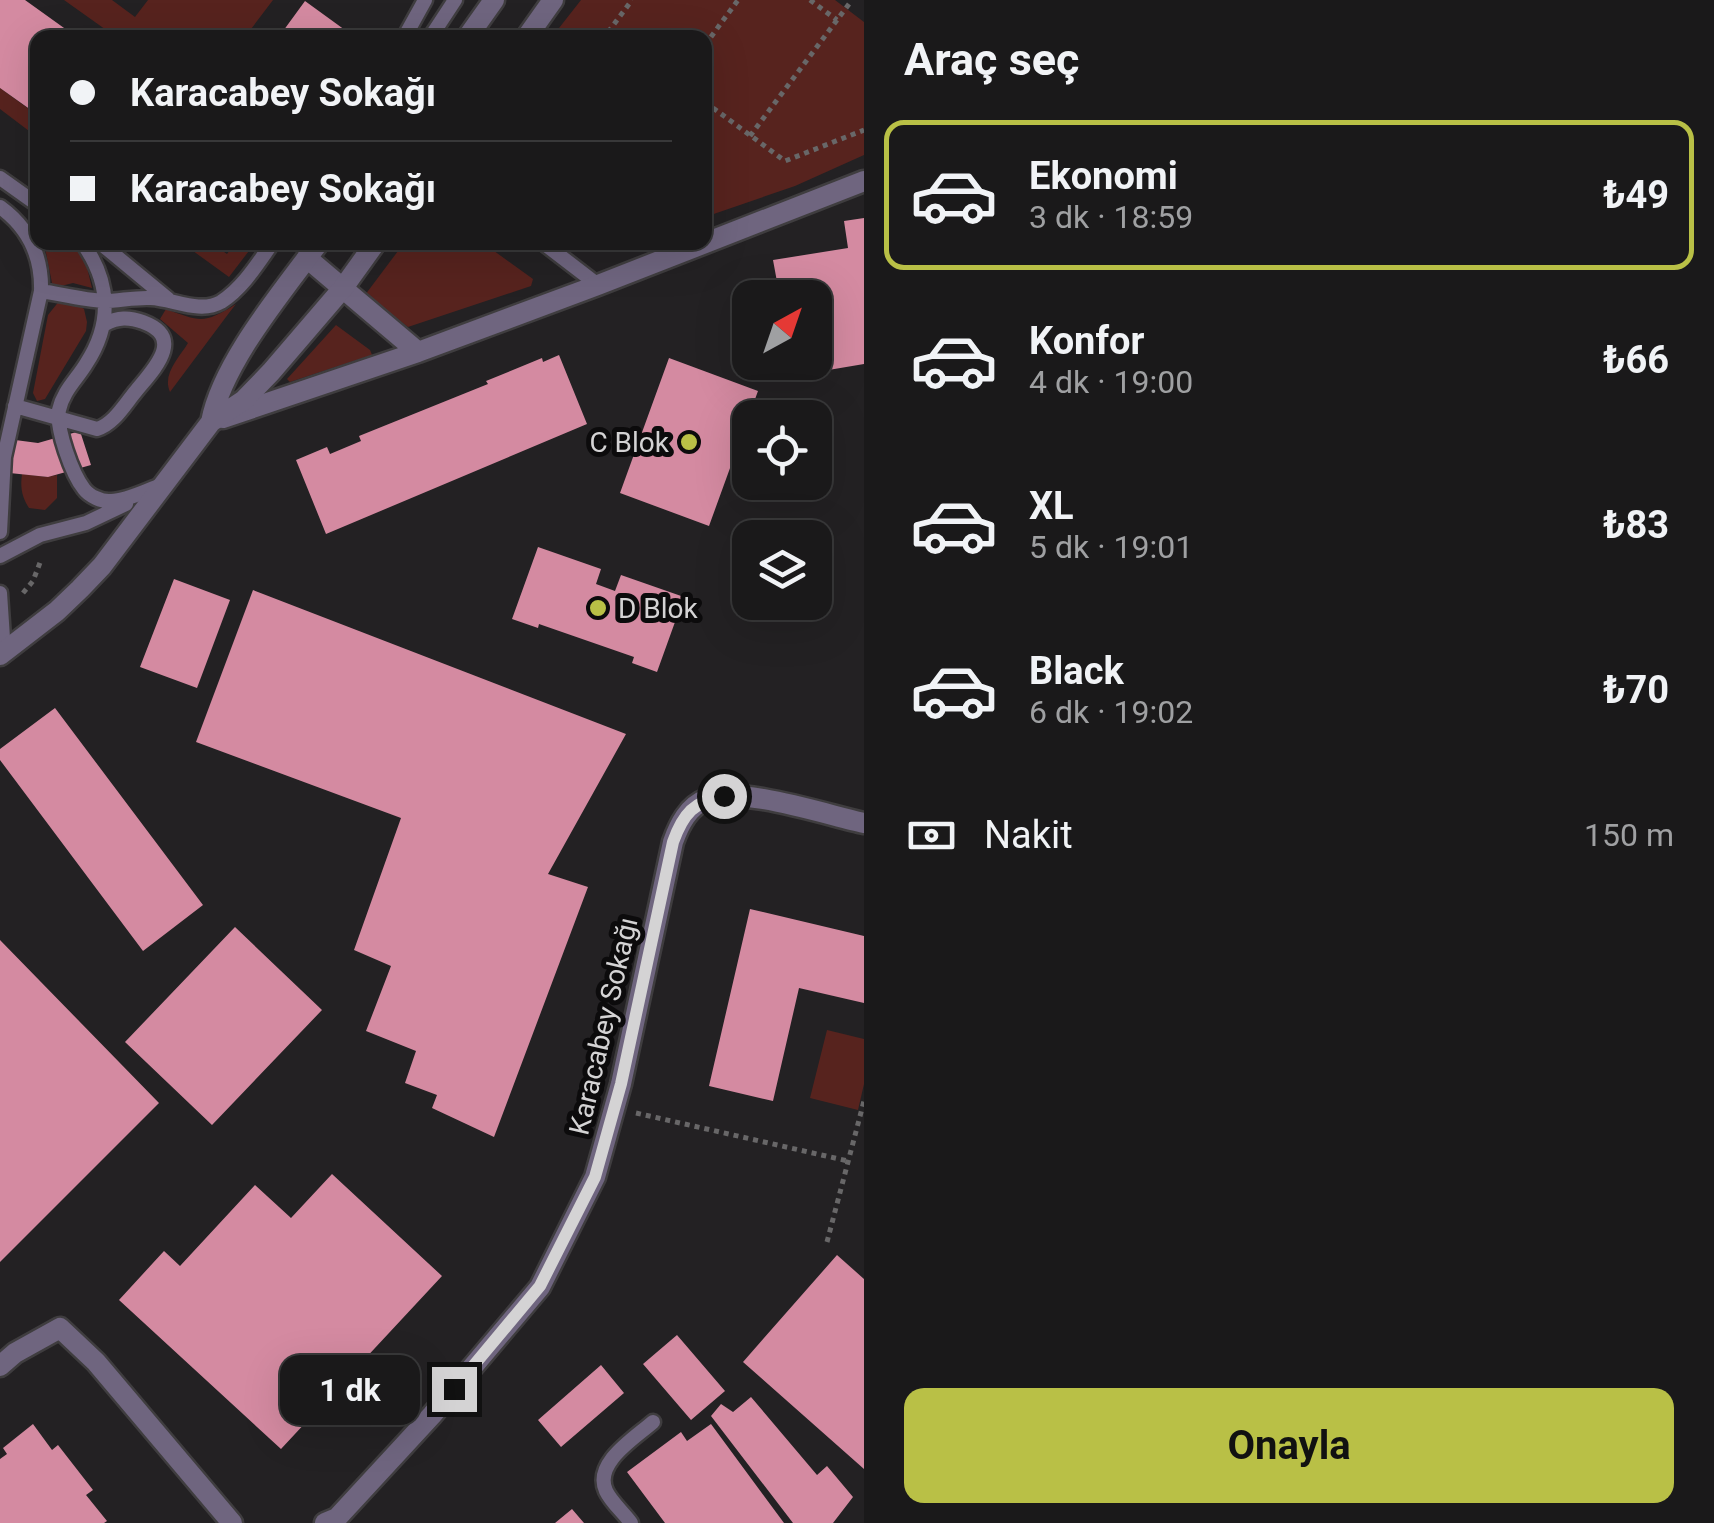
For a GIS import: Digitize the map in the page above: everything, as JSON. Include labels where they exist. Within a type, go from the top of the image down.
[{"type":"street","points":[[473,30],[494,0]]},
{"type":"street","points":[[532,30],[553,0]]},
{"type":"street","points":[[712,240],[864,181]]},
{"type":"street","points":[[211,422],[214,402],[244,347],[313,250],[342,288],[418,352]]},
{"type":"street","points":[[0,653],[57,611],[102,566],[211,422],[244,400],[270,372],[370,250]]},
{"type":"street","points":[[211,422],[418,352],[688,250]]},
{"type":"street","name":"Karacabey Sokağı","points":[[334,1521],[432,1415],[540,1286],[595,1177],[673,842],[684,817],[707,799],[743,794],[864,824]]},
{"type":"street","points":[[0,1366],[60,1328],[96,1362],[232,1523]]},
{"type":"lane","points":[[409,30],[426,0]]},
{"type":"lane","points":[[435,30],[455,0]]},
{"type":"lane","points":[[0,178],[30,199]]},
{"type":"lane","points":[[0,207],[30,240]]},
{"type":"lane","points":[[0,532],[4,457],[41,292],[34,250]]},
{"type":"lane","points":[[88,250],[95,260],[104,301],[104,324],[98,343],[64,394],[59,429],[84,491],[99,500],[113,502],[162,485]]},
{"type":"lane","points":[[109,250],[168,299]]},
{"type":"lane","points":[[41,292],[104,301],[145,297],[211,306],[221,302],[248,276],[267,250]]},
{"type":"lane","points":[[552,250],[598,285]]},
{"type":"lane","points":[[15,406],[88,428],[102,428],[111,422],[161,360],[164,343],[154,328],[137,320],[122,318],[104,324]]},
{"type":"lane","points":[[0,556],[40,535],[86,524],[162,485]]},
{"type":"lane","points":[[0,593],[4,638],[0,653]]},
{"type":"lane","points":[[632,1523],[606,1492],[603,1476],[611,1460],[653,1422]]},
{"type":"path","points":[[610,30],[632,0]]},
{"type":"path","points":[[712,35],[738,0]]},
{"type":"path","points":[[810,0],[837,20]]},
{"type":"path","points":[[750,136],[852,0]]},
{"type":"path","points":[[712,107],[785,162],[864,130]]},
{"type":"path","points":[[826,1242],[864,1101]]},
{"type":"path","points":[[614,1108],[848,1162]]},
{"type":"shaded area","points":[[64,0],[112,0],[135,17],[148,0],[273,0],[250,30],[106,30]]},
{"type":"shaded area","points":[[581,0],[835,0],[864,22],[864,155],[795,186],[712,215],[712,30],[557,30]]},
{"type":"shaded area","points":[[0,88],[30,110],[30,132],[0,109]]},
{"type":"shaded area","points":[[45,250],[78,250],[85,259],[92,288],[73,283],[53,288]]},
{"type":"shaded area","points":[[192,250],[221,250],[227,254],[230,250],[250,250],[229,277]]},
{"type":"shaded area","points":[[399,250],[493,250],[533,279],[531,286],[408,327],[365,295]]},
{"type":"shaded area","points":[[60,300],[84,309],[86,331],[45,399],[37,401],[33,393],[48,315]]},
{"type":"shaded area","points":[[236,304],[170,392],[170,373],[188,343],[160,319],[166,309],[202,319]]},
{"type":"shaded area","points":[[336,325],[372,355],[290,382],[287,379]]},
{"type":"shaded area","points":[[22,474],[57,475],[57,498],[45,510],[29,508],[22,492]]},
{"type":"shaded area","points":[[827,1030],[864,1039],[864,1084],[858,1110],[810,1098]]},
{"type":"building","points":[[0,0],[25,0],[67,30],[30,30],[30,109],[0,88]]},
{"type":"building","points":[[305,1],[345,30],[284,30]]},
{"type":"building","points":[[864,218],[864,364],[832,369],[832,280],[777,280],[773,260],[848,248],[844,221]]},
{"type":"building","points":[[559,355],[587,424],[326,534],[296,460],[327,447],[330,454],[361,441],[359,436],[488,384],[486,381]]},
{"type":"building","name":"C Blok","points":[[669,358],[758,391],[755,400],[732,400],[732,463],[709,526],[620,493]]},
{"type":"building","points":[[80,431],[91,465],[48,477],[0,472],[0,438],[38,443]]},
{"type":"building","name":"D Blok","points":[[538,547],[601,569],[596,584],[615,591],[621,575],[684,597],[657,672],[632,663],[634,657],[539,624],[538,628],[512,619]]},
{"type":"building","points":[[174,579],[230,600],[197,688],[140,667]]},
{"type":"building","points":[[253,590],[626,734],[548,874],[588,887],[494,1137],[432,1108],[437,1095],[405,1083],[416,1051],[366,1031],[391,966],[354,950],[401,818],[196,742]]},
{"type":"building","points":[[55,708],[203,905],[143,951],[0,760],[0,749]]},
{"type":"building","points":[[750,909],[864,936],[864,1003],[799,988],[773,1101],[709,1086]]},
{"type":"building","points":[[235,927],[322,1010],[212,1125],[125,1042]]},
{"type":"building","points":[[0,940],[159,1103],[0,1262]]},
{"type":"building","points":[[332,1174],[442,1276],[281,1449],[119,1300],[164,1251],[180,1266],[255,1185],[291,1218]]},
{"type":"building","points":[[837,1255],[864,1279],[864,1469],[743,1362]]},
{"type":"building","points":[[677,1335],[725,1391],[691,1420],[643,1364]]},
{"type":"building","points":[[601,1365],[624,1393],[561,1447],[538,1420]]},
{"type":"building","points":[[751,1397],[817,1475],[827,1466],[853,1497],[833,1523],[793,1523],[711,1416],[721,1404],[733,1412]]},
{"type":"building","points":[[33,1424],[52,1450],[58,1445],[93,1490],[86,1495],[107,1521],[0,1523],[0,1459],[7,1454],[3,1448]]},
{"type":"building","points":[[711,1424],[784,1523],[665,1523],[627,1472],[681,1432],[687,1441]]},
{"type":"building","points":[[572,1509],[584,1523],[555,1523]]},
{"type":"place","name":"C Blok","points":[[689,442]]},
{"type":"place","name":"D Blok","points":[[598,608]]},
{"type":"route","points":[[454,1389],[540,1286],[595,1177],[621,1084],[673,842],[684,817],[694,807],[707,799],[724,796]]}]
